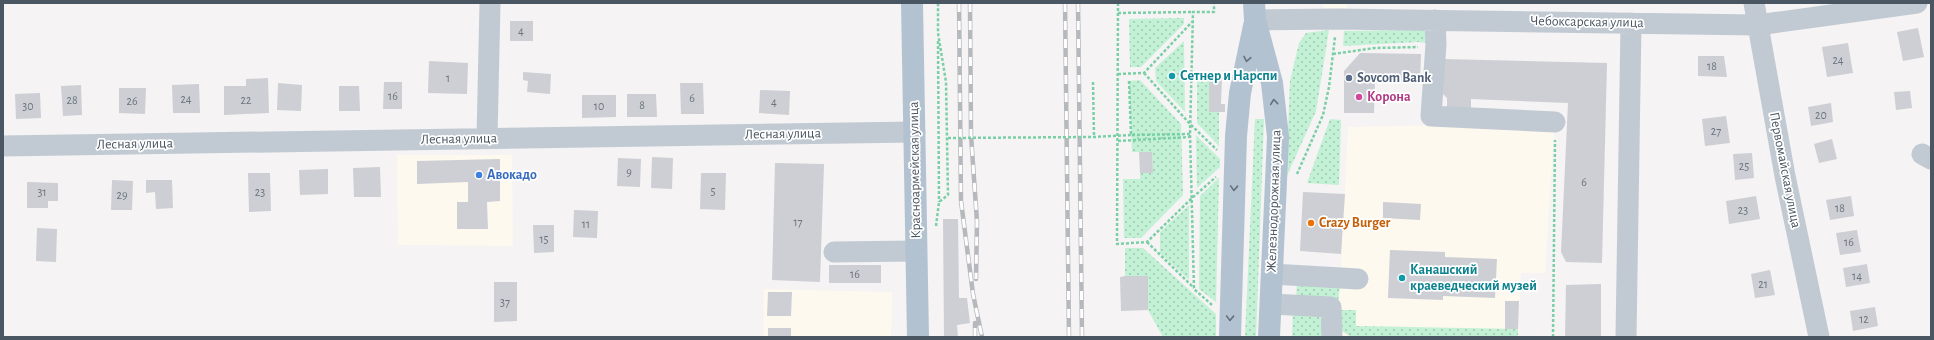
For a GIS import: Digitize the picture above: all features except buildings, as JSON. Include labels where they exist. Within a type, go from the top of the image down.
[{"type":"main road","name":"Красноармейская улица","points":[[912,3],[918,337]]},
{"type":"main road","name":"Железнодорожная улица","points":[[1254,12],[1272,83],[1278,137],[1269,337]]},
{"type":"main road","points":[[1230,337],[1236,136],[1240,93],[1254,12]]},
{"type":"street","points":[[487,138],[490,3]]},
{"type":"street","name":"Первомайская улица","points":[[1754,3],[1785,176],[1819,337]]},
{"type":"street","name":"Чебоксарская улица","points":[[1254,12],[1337,19],[1758,24],[1918,3]]},
{"type":"street","points":[[1435,20],[1436,44],[1431,116],[1555,122]]},
{"type":"street","points":[[1626,337],[1631,23]]},
{"type":"street","name":"Лесная улица","points":[[3,146],[915,132]]},
{"type":"street","points":[[834,252],[916,250]]},
{"type":"street","points":[[1272,274],[1358,279]]},
{"type":"street","points":[[1271,304],[1330,307],[1332,337]]},
{"type":"path","points":[[938,3],[939,202]]},
{"type":"path","points":[[1118,3],[1117,244],[1147,242],[1218,175]]},
{"type":"path","points":[[1118,13],[1214,12],[1214,3]]},
{"type":"path","points":[[1192,12],[1190,135],[1194,289]]},
{"type":"path","points":[[1295,178],[1323,115],[1329,87],[1337,19]]},
{"type":"path","points":[[1118,74],[1144,73],[1192,22]]},
{"type":"path","points":[[938,33],[946,82],[948,195]]},
{"type":"path","points":[[1333,54],[1375,48],[1431,47],[1436,44]]},
{"type":"path","points":[[1144,73],[1190,124],[1220,153]]},
{"type":"path","points":[[1129,81],[1131,136]]},
{"type":"path","points":[[1093,82],[1094,138]]},
{"type":"path","points":[[1553,337],[1555,122]]},
{"type":"path","points":[[948,138],[1094,138],[1190,135]]},
{"type":"path","points":[[1118,141],[1190,135]]},
{"type":"path","points":[[1147,242],[1215,308]]},
{"type":"shaded area","points":[[1322,3],[1347,3],[1347,9],[1325,11]]},
{"type":"shaded area","points":[[1444,125],[1554,129],[1545,273],[1521,273],[1518,337],[1292,337],[1340,286],[1348,127]]},
{"type":"shaded area","points":[[397,155],[512,155],[513,246],[398,245]]},
{"type":"shaded area","points":[[764,289],[892,292],[891,337],[763,337]]},
{"type":"green space","points":[[1184,18],[1184,24],[1141,67],[1130,67],[1129,19]]},
{"type":"green space","points":[[1329,30],[1316,111],[1286,178],[1290,81],[1299,43],[1306,33]]},
{"type":"green space","points":[[1424,30],[1427,35],[1427,43],[1418,42],[1343,46],[1344,31]]},
{"type":"green space","points":[[1184,41],[1185,112],[1156,81],[1155,68]]},
{"type":"green space","points":[[1197,77],[1209,77],[1219,112],[1219,146],[1197,123]]},
{"type":"green space","points":[[1140,80],[1181,124],[1183,195],[1141,238],[1124,238],[1123,179],[1140,179],[1140,173],[1153,172],[1152,152],[1132,152],[1129,81]]},
{"type":"green space","points":[[1255,119],[1264,119],[1256,337],[1245,337]]},
{"type":"green space","points":[[1330,119],[1341,120],[1339,185],[1307,183]]},
{"type":"green space","points":[[1196,135],[1220,159],[1220,167],[1197,188]]},
{"type":"green space","points":[[1219,178],[1216,302],[1199,289],[1200,196]]},
{"type":"green space","points":[[1189,205],[1189,280],[1160,253],[1160,232]]},
{"type":"green space","points":[[1125,248],[1143,248],[1216,314],[1216,337],[1163,337],[1148,310],[1148,276],[1125,276]]},
{"type":"green space","points":[[1297,284],[1340,286],[1338,303],[1296,300]]},
{"type":"green space","points":[[1293,307],[1319,309],[1324,337],[1292,337]]},
{"type":"green space","points":[[1337,310],[1356,310],[1356,326],[1518,329],[1518,337],[1351,337],[1336,327]]},
{"type":"railway","points":[[959,3],[961,201],[973,294],[982,337]]},
{"type":"railway","points":[[970,3],[971,135],[977,222],[976,279]]},
{"type":"railway","points":[[1065,3],[1069,337]]},
{"type":"railway","points":[[1078,3],[1082,337]]},
{"type":"railway","points":[[975,323],[975,337]]},
{"type":"place","name":"Сетнер и Нарспи","points":[[1172,76]]},
{"type":"place","name":"Sovcom Bank","points":[[1349,78]]},
{"type":"place","name":"Корона","points":[[1359,97]]},
{"type":"place","name":"Авокадо","points":[[479,175]]},
{"type":"place","name":"Crazy Burger","points":[[1311,223]]},
{"type":"place","name":"Канашский краеведческий музей","points":[[1402,278]]}]
